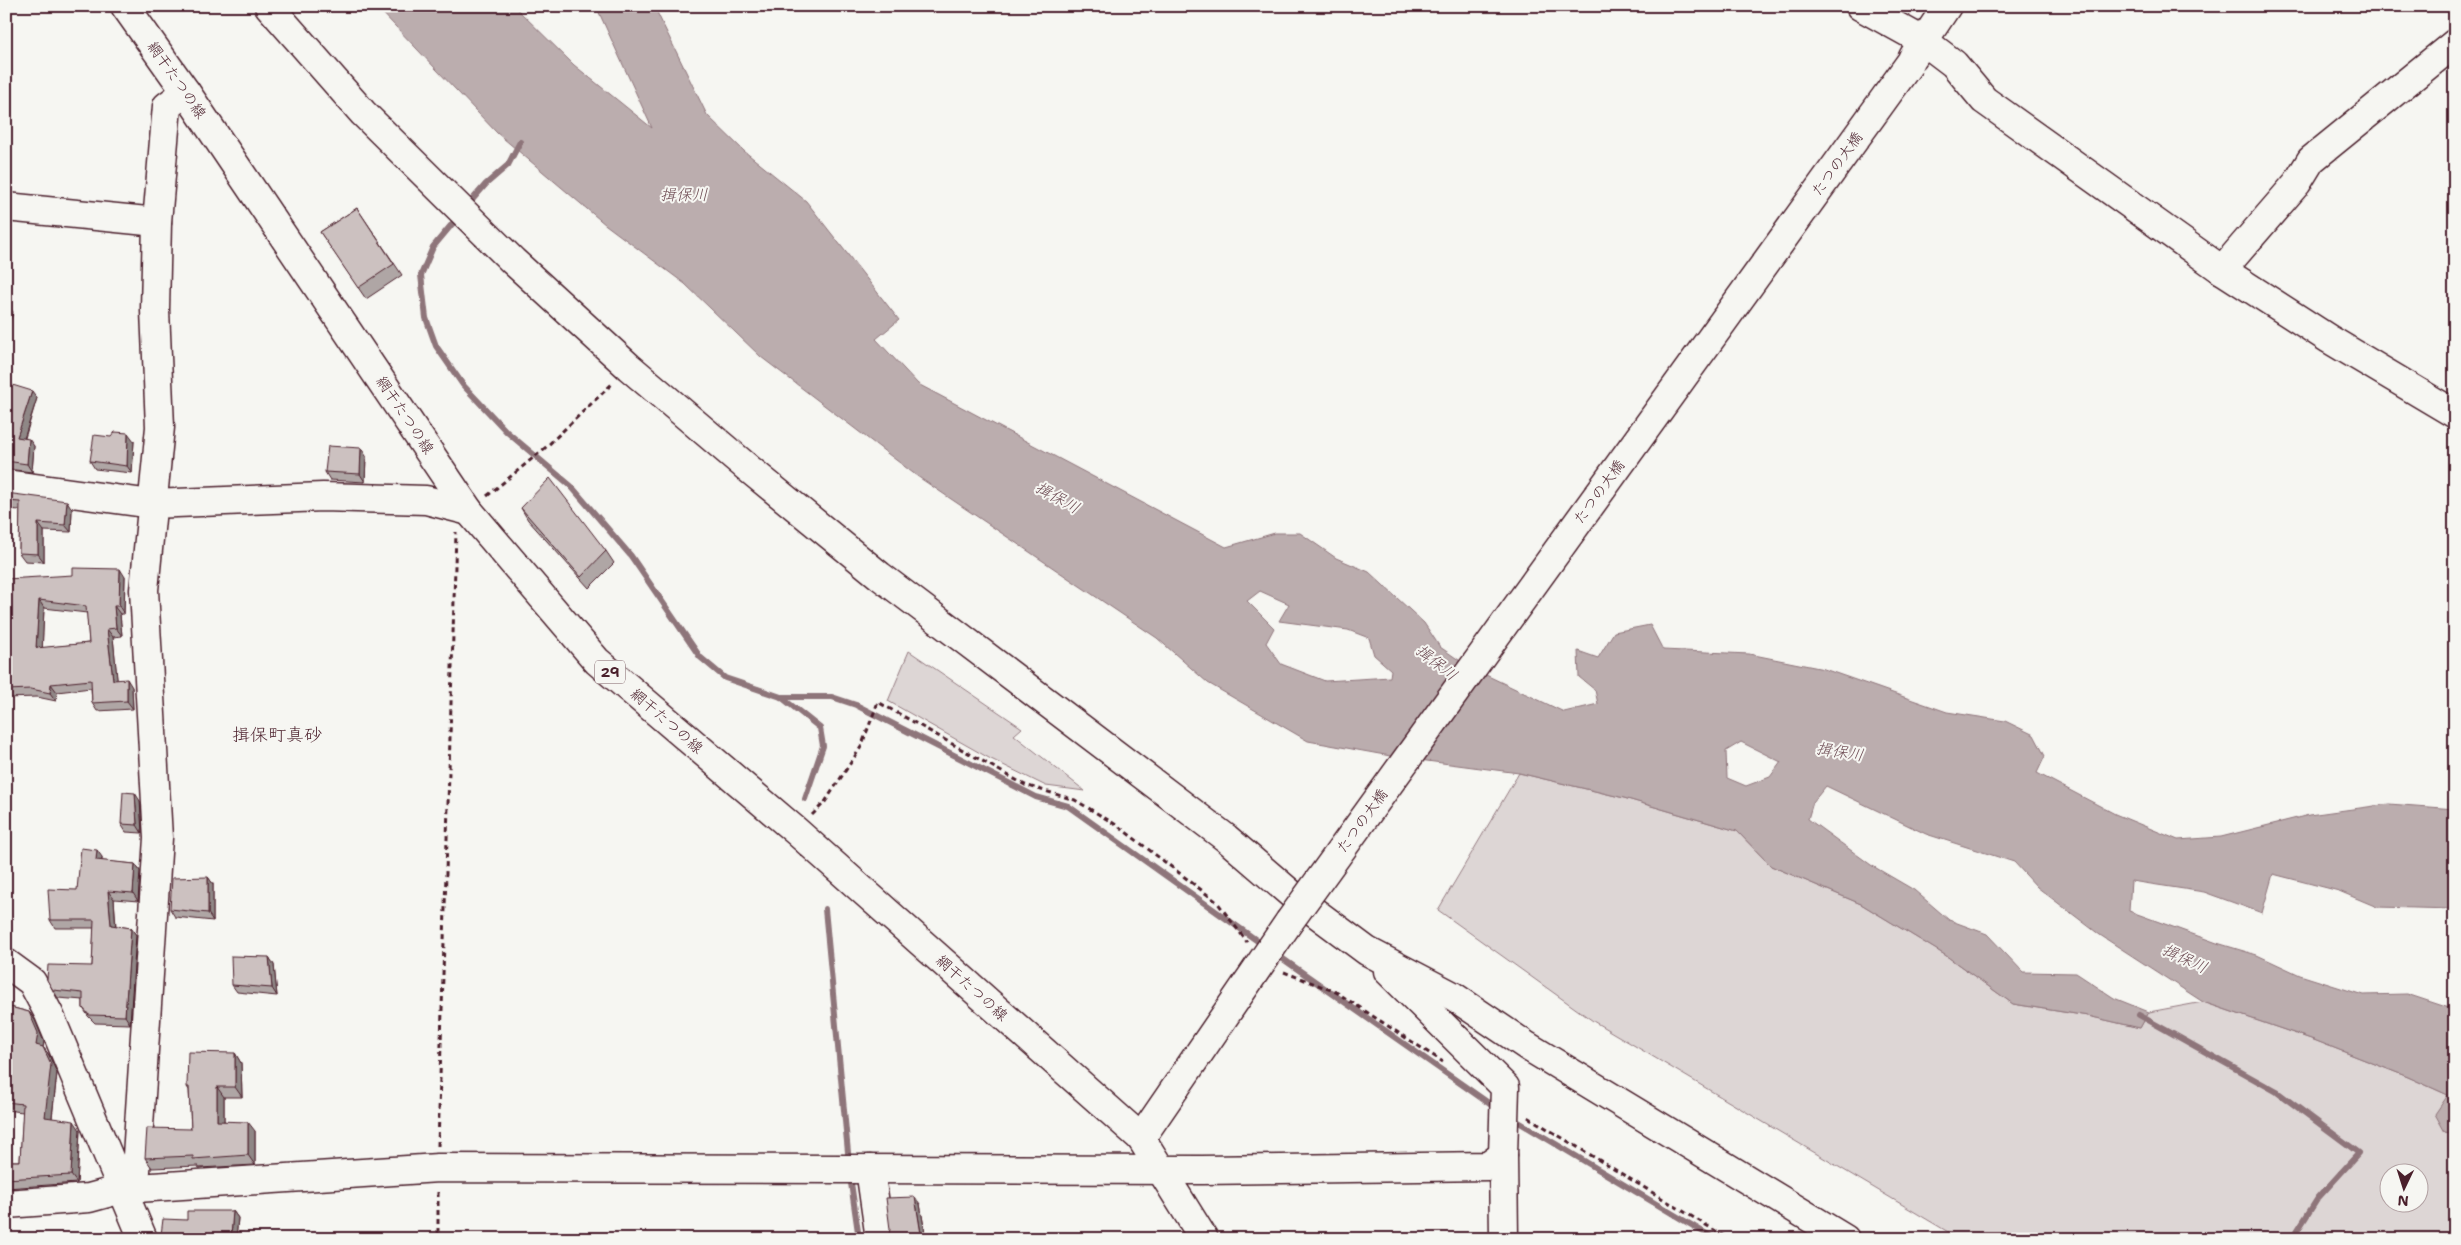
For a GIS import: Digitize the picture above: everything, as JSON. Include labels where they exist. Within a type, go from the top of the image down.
[{"type":"street","name":"網干たつの線","points":[[125,6],[186,92],[470,511],[597,661],[796,832],[1141,1138],[1204,1239]]},
{"type":"street","points":[[269,6],[363,113],[513,261],[629,367],[749,470],[880,576],[1226,838],[1297,899],[1368,951],[1452,996],[1527,1046],[1845,1239]]},
{"type":"street","points":[[1860,6],[1917,52],[1954,64],[1984,100],[2222,270],[2329,339],[2455,414]]},
{"type":"street","name":"たつの大橋","points":[[1141,1138],[1289,922],[1917,52],[1947,6]]},
{"type":"street","points":[[2222,270],[2297,183],[2311,160],[2455,43]]},
{"type":"street","points":[[122,1189],[136,1171],[158,838],[144,590],[160,427],[155,310],[157,222],[167,106],[186,92]]},
{"type":"street","points":[[6,207],[157,222]]},
{"type":"street","points":[[6,484],[152,504],[323,497],[426,500],[470,511]]},
{"type":"street","points":[[1368,951],[1505,1087],[1503,1156],[1504,1239]]},
{"type":"street","points":[[6,963],[32,982],[49,1014],[143,1239]]},
{"type":"street","points":[[6,1204],[89,1198],[122,1189],[438,1168],[1160,1170],[1488,1166],[1503,1156]]},
{"type":"street","points":[[870,1168],[880,1239]]},
{"type":"path","points":[[438,1239],[438,1168],[455,534],[470,511],[545,448],[629,367]]},
{"type":"path","points":[[796,832],[825,802],[861,747],[878,702],[1025,785],[1075,800],[1118,826],[1217,902],[1250,946]]},
{"type":"shaded area","points":[[909,651],[1022,728],[1014,735],[1085,791],[1046,786],[989,758],[888,701]]},
{"type":"shaded area","points":[[1519,773],[1624,798],[1737,831],[1771,866],[1861,904],[1945,955],[2013,1004],[2088,1016],[2140,1028],[2149,1012],[2203,1002],[2314,1040],[2448,1095],[2445,1132],[2455,1134],[2455,1239],[1960,1239],[1593,1021],[1438,910]]},
{"type":"water","name":"揖保川","points":[[376,6],[514,6],[574,65],[652,128],[596,6],[654,6],[707,115],[744,151],[806,201],[899,320],[876,339],[918,384],[1226,547],[1275,533],[1300,533],[1336,558],[1369,572],[1424,623],[1440,647],[1469,667],[1564,712],[1598,704],[1595,690],[1579,677],[1578,651],[1598,658],[1614,632],[1650,625],[1663,650],[1749,654],[1824,669],[1947,712],[2005,721],[2034,735],[2045,756],[2037,773],[2115,814],[2178,840],[2221,837],[2309,815],[2389,804],[2455,809],[2455,909],[2377,907],[2339,891],[2273,874],[2262,913],[2204,892],[2131,881],[2129,911],[2217,943],[2257,955],[2300,975],[2363,995],[2407,994],[2455,1010],[2455,1134],[2445,1132],[2435,1114],[2448,1095],[2314,1040],[2203,1002],[2100,935],[2037,887],[2014,862],[1926,834],[1826,786],[1813,802],[1808,819],[1871,865],[1914,890],[1949,920],[1987,934],[2023,972],[2076,973],[2114,998],[2149,1012],[2140,1028],[2088,1016],[2013,1004],[1945,955],[1861,904],[1771,866],[1737,831],[1624,798],[1519,773],[1396,757],[1308,741],[1208,683],[1157,638],[917,476],[761,357],[685,284],[606,225],[497,133]],"holes":[[[1260,591],[1289,604],[1279,621],[1348,630],[1369,638],[1374,655],[1391,670],[1390,677],[1325,681],[1281,664],[1266,643],[1274,628],[1247,601]],[[1741,742],[1781,762],[1770,777],[1746,786],[1727,778],[1726,751]]]},
{"type":"building","points":[[357,208],[394,264],[358,288],[320,232]]},
{"type":"building","points":[[6,383],[32,391],[17,437],[29,439],[27,464],[6,461]]},
{"type":"building","points":[[115,432],[128,433],[127,466],[90,461],[94,435],[111,437]]},
{"type":"building","points":[[328,446],[361,448],[360,474],[325,472]]},
{"type":"building","points":[[550,478],[606,551],[581,577],[521,508]]},
{"type":"building","points":[[6,493],[67,501],[65,525],[38,523],[38,554],[19,553],[20,502],[6,501]]},
{"type":"building","points":[[73,568],[120,569],[119,606],[114,606],[116,628],[107,629],[113,680],[127,679],[127,701],[92,703],[91,680],[51,684],[50,693],[31,689],[6,690],[6,579],[73,575]],"holes":[[[39,600],[86,606],[89,643],[36,648]]]},
{"type":"building","points":[[123,792],[135,793],[137,825],[121,824]]},
{"type":"building","points":[[81,848],[97,850],[96,860],[135,864],[133,893],[108,891],[111,925],[131,928],[125,1016],[89,1015],[83,1008],[83,993],[53,990],[47,980],[48,965],[92,966],[94,920],[50,920],[48,889],[77,890]]},
{"type":"building","points":[[208,877],[208,913],[170,909],[172,878]]},
{"type":"building","points":[[231,956],[269,957],[272,988],[232,985]]},
{"type":"building","points":[[6,1006],[29,1012],[38,1033],[36,1045],[43,1047],[51,1064],[45,1117],[74,1121],[71,1175],[6,1179],[6,1161],[20,1161],[23,1104],[6,1102]]},
{"type":"building","points":[[188,1052],[235,1053],[235,1087],[217,1087],[217,1121],[248,1122],[248,1155],[193,1159],[193,1156],[145,1158],[147,1128],[191,1129],[189,1087],[187,1087]]},
{"type":"building","points":[[915,1197],[921,1234],[912,1235],[912,1239],[888,1239],[890,1229],[886,1198]]},
{"type":"building","points":[[187,1211],[233,1211],[231,1236],[187,1237],[161,1235],[163,1219],[187,1220]]},
{"type":"waterway","points":[[466,207],[486,184],[508,165],[520,142]]},
{"type":"waterway","points":[[458,217],[433,247],[421,275],[426,318],[436,346],[463,385],[507,432],[571,486],[631,556],[700,657],[725,678],[781,697],[820,728],[823,746],[805,799]]},
{"type":"waterway","points":[[781,697],[832,697],[856,705],[1036,797],[1068,806],[1266,947]]},
{"type":"waterway","points":[[825,909],[849,1163]]},
{"type":"waterway","points":[[1276,954],[1497,1109]]},
{"type":"waterway","points":[[2139,1015],[2277,1092],[2359,1153],[2318,1198],[2292,1239]]},
{"type":"waterway","points":[[1512,1118],[1715,1239]]},
{"type":"waterway","points":[[850,1176],[859,1239]]},
{"type":"district","name":"揖保町真砂","points":[[277,735]]}]
